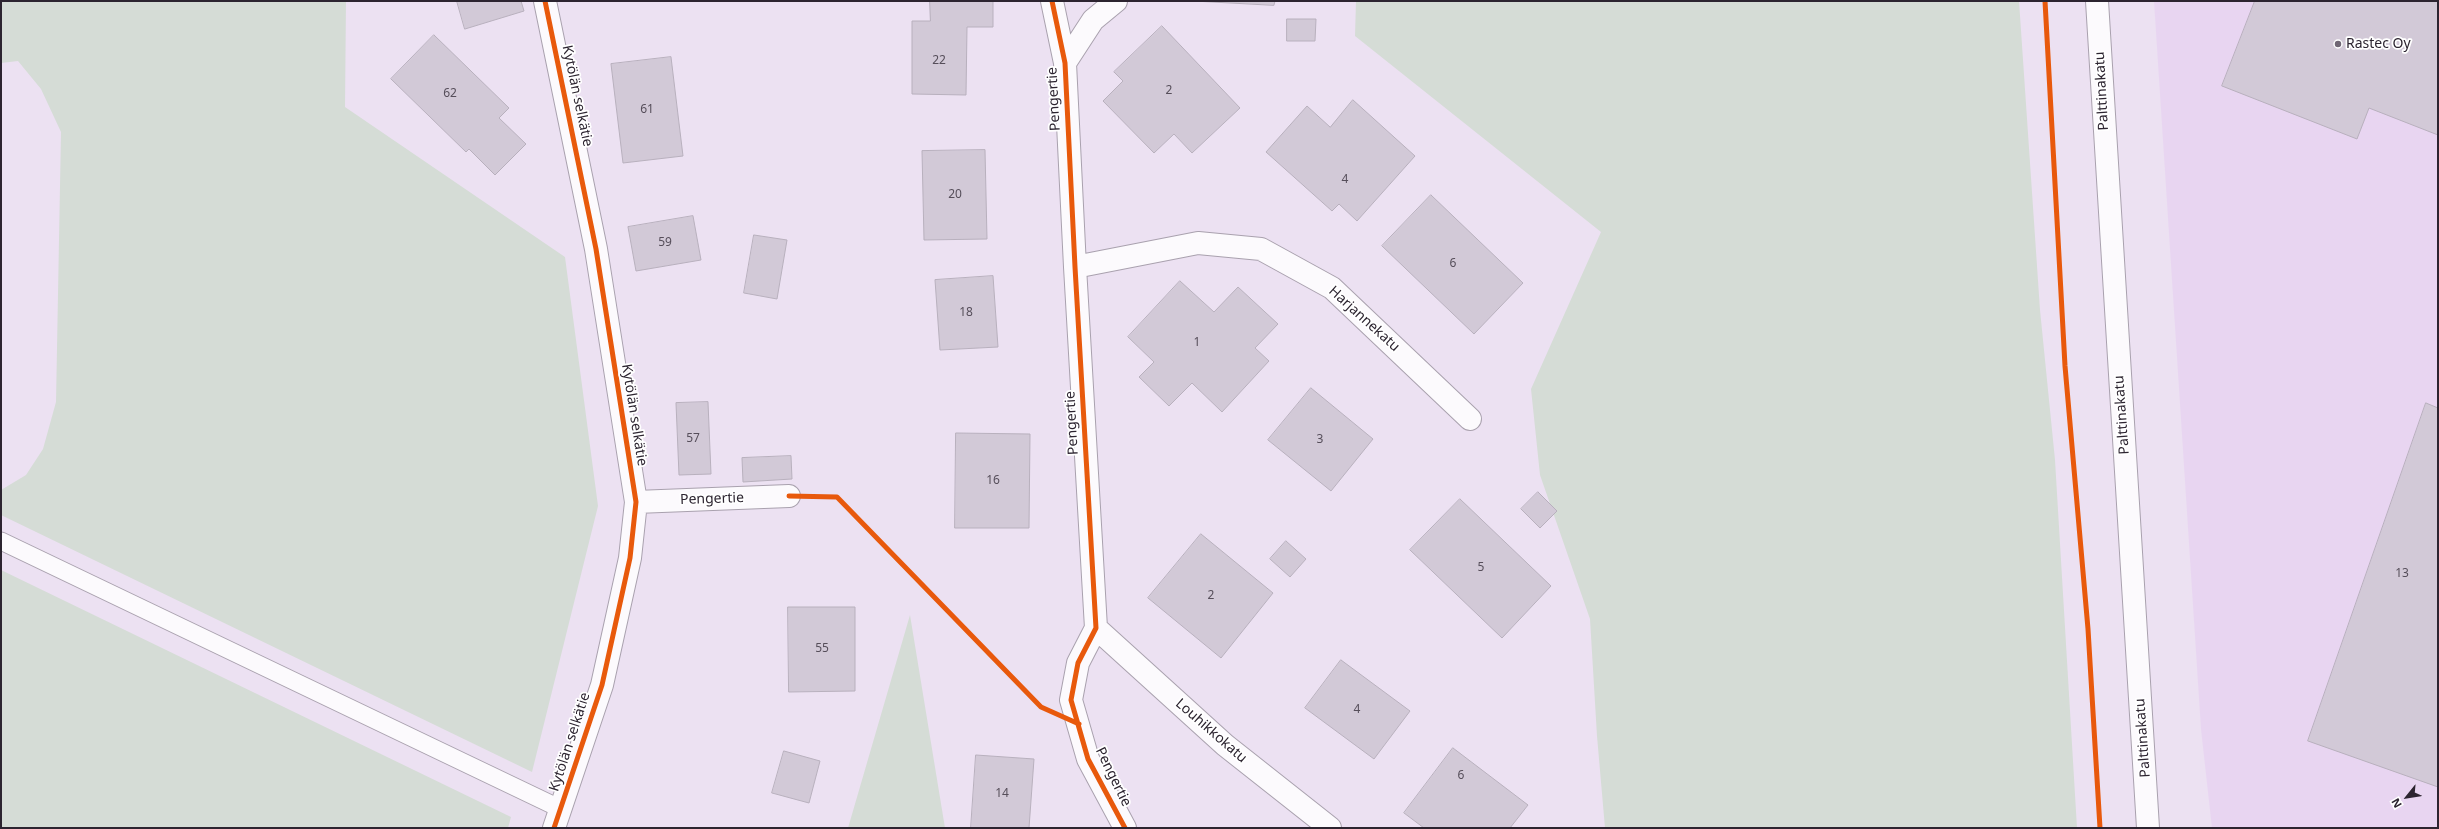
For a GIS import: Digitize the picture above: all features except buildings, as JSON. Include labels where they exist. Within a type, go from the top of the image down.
[{"type":"street","name":"Kytölän selkätie","points":[[545,1],[596,249],[636,502],[630,558],[602,685],[557,819]]},
{"type":"street","name":"Pengertie","points":[[1052,1],[1065,63],[1096,628],[1078,663],[1071,700],[1088,759],[1125,828]]},
{"type":"street","name":"Pengertie","points":[[1065,63],[1093,20],[1116,1]]},
{"type":"street","name":"Palttinakatu","points":[[2097,1],[2148,828]]},
{"type":"street","name":"Harjannekatu","points":[[1075,267],[1198,243],[1261,249],[1332,288],[1470,419]]},
{"type":"street","name":"Pengertie","points":[[636,502],[789,496]]},
{"type":"street","name":"Louhikkokatu","points":[[1096,628],[1225,746],[1330,828]]},
{"type":"lane","points":[[1,541],[557,819]]},
{"type":"shaded area","points":[[1,1],[346,1],[345,107],[565,257],[598,506],[532,772],[1,515],[1,490],[26,475],[43,449],[56,402],[61,132],[41,89],[18,61],[1,63]]},
{"type":"shaded area","points":[[1356,1],[2019,1],[2040,310],[2055,460],[2077,828],[1605,828],[1597,736],[1590,619],[1540,475],[1531,389],[1601,232],[1355,36]]},
{"type":"shaded area","points":[[2154,1],[2438,1],[2438,828],[2212,828],[2201,729]]},
{"type":"shaded area","points":[[1,570],[511,817],[508,828],[1,828]]},
{"type":"shaded area","points":[[910,615],[945,828],[848,828]]},
{"type":"cycle path","points":[[545,1],[596,249],[636,502],[630,558],[602,685],[554,828]]},
{"type":"cycle path","points":[[1052,1],[1065,63],[1096,628],[1078,663],[1071,700],[1088,759],[1125,828]]},
{"type":"cycle path","points":[[2045,1],[2065,366],[2088,629],[2100,828]]},
{"type":"cycle path","points":[[789,496],[837,497],[1041,707],[1079,724]]},
{"type":"place","name":"Rastec Oy","points":[[2338,44]]}]
